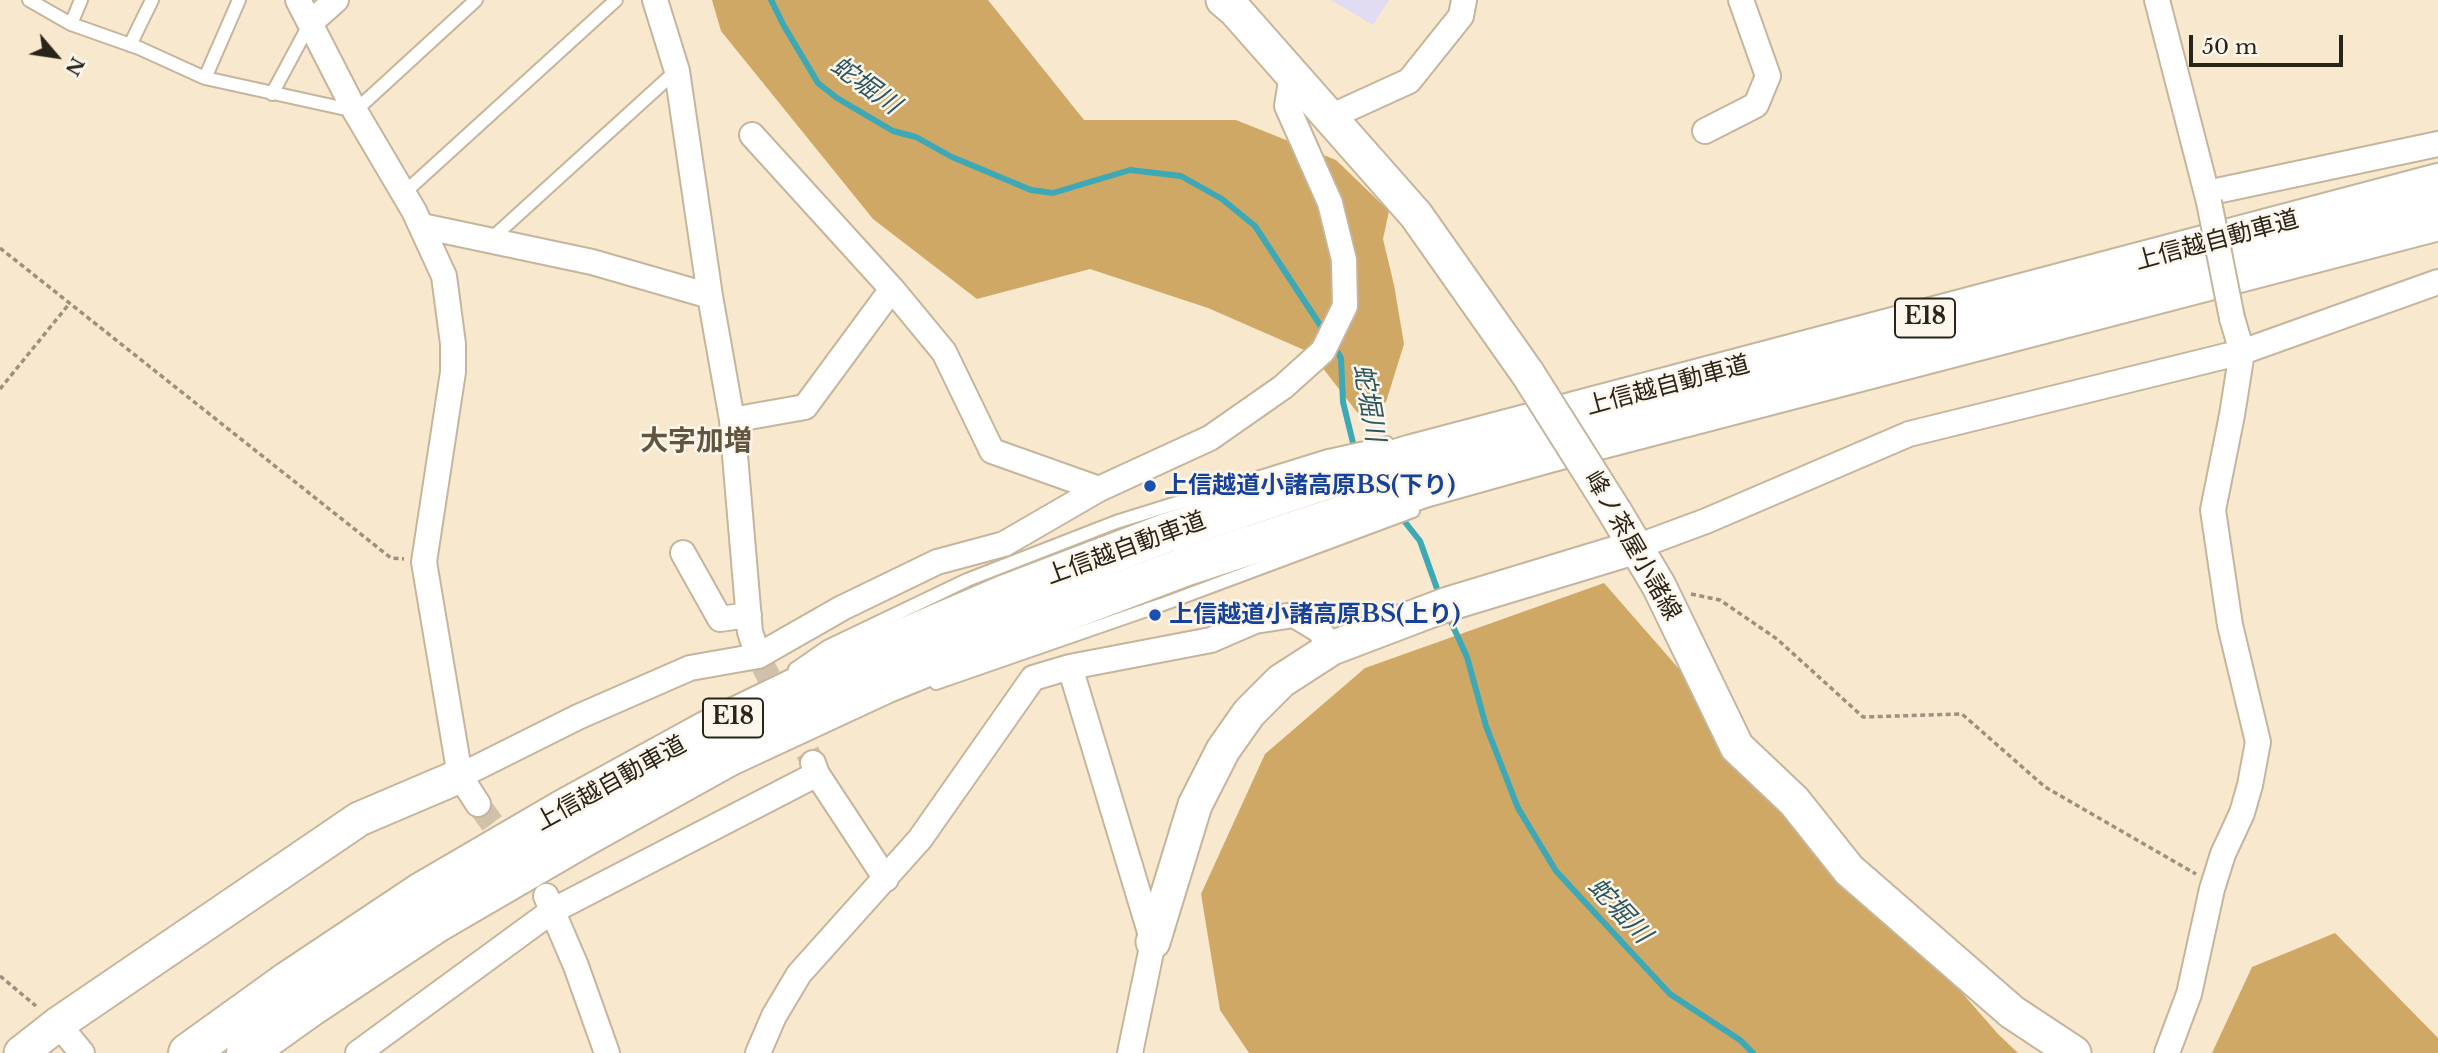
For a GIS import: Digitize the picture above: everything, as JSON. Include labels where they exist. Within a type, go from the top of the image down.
[{"type":"highway","name":"上信越自動車道","points":[[188,1053],[288,981],[420,893],[564,809],[719,743],[885,684],[1184,567],[1347,524],[1420,464],[1529,423],[2438,183]]},
{"type":"highway","name":"上信越自動車道","points":[[246,1053],[438,922],[584,837],[719,743],[859,657],[1006,594],[1327,468],[1420,464],[1549,453],[2438,221]]},
{"type":"main road","name":"峰ノ茶屋小諸線","points":[[1223,0],[1236,11],[1416,215],[1528,374],[1659,586],[1737,747],[1794,801],[1849,870],[2012,1012],[2074,1053]]},
{"type":"main road","points":[[1153,942],[1195,805],[1223,750],[1249,713],[1281,681],[1332,648],[1448,604],[1636,547]]},
{"type":"main road","points":[[21,1053],[58,1024],[359,819],[460,776]]},
{"type":"street","points":[[298,0],[355,111],[422,226],[444,276],[453,344],[453,372],[424,562],[460,776],[478,804]]},
{"type":"street","points":[[310,23],[337,0]]},
{"type":"street","points":[[655,0],[677,71],[710,296],[732,420],[748,615],[758,656]]},
{"type":"street","points":[[1328,118],[1409,80],[1461,16],[1464,0]]},
{"type":"street","points":[[1705,131],[1756,105],[1768,76],[1741,0]]},
{"type":"street","points":[[2157,0],[2208,198],[2232,318],[2242,352],[2213,510],[2230,625],[2258,742],[2242,813],[2213,884],[2189,994],[2167,1053]]},
{"type":"street","points":[[460,776],[578,716],[690,668],[758,656],[842,608],[937,562],[1004,544],[1098,489],[1210,439],[1283,387],[1322,351],[1345,306],[1344,260],[1330,203],[1287,106],[1292,75]]},
{"type":"street","points":[[751,135],[892,289],[944,352],[992,451],[1098,489]]},
{"type":"street","points":[[2208,198],[2438,144]]},
{"type":"street","points":[[422,226],[592,262],[710,296]]},
{"type":"street","points":[[1636,547],[1706,522],[1909,434],[2242,352],[2438,282]]},
{"type":"street","points":[[732,420],[805,407],[892,289]]},
{"type":"street","points":[[682,553],[720,619],[748,615]]},
{"type":"street","points":[[758,1053],[774,1016],[799,974],[920,839],[1033,678],[1070,667],[1211,640],[1255,621],[1294,615],[1319,630],[1332,648]]},
{"type":"street","points":[[1070,667],[1153,942],[1130,1053]]},
{"type":"street","points":[[358,1053],[549,903],[815,768],[886,879]]},
{"type":"street","points":[[549,903],[576,966],[607,1053]]},
{"type":"street","points":[[58,1024],[82,1053]]},
{"type":"lane","points":[[29,0],[71,24],[130,45],[205,78],[355,111],[476,0]]},
{"type":"lane","points":[[71,24],[81,0]]},
{"type":"lane","points":[[130,45],[152,0]]},
{"type":"lane","points":[[205,78],[239,0]]},
{"type":"lane","points":[[404,192],[616,0]]},
{"type":"lane","points":[[272,94],[310,23]]},
{"type":"lane","points":[[490,240],[677,71]]},
{"type":"lane","points":[[1521,475],[1705,413]]},
{"type":"lane","points":[[719,743],[778,681],[827,647],[967,580],[1116,522],[1327,468]]},
{"type":"lane","points":[[925,687],[1161,606],[1347,524]]},
{"type":"lane","points":[[719,743],[859,710]]},
{"type":"path","points":[[0,248],[391,558],[424,562]]},
{"type":"path","points":[[0,389],[69,303]]},
{"type":"path","points":[[1659,586],[1720,600],[1777,639],[1863,717],[1962,714],[2045,787],[2213,884]]},
{"type":"path","points":[[0,976],[58,1024]]},
{"type":"shaded area","points":[[712,0],[988,0],[1084,120],[1236,120],[1336,160],[1389,211],[1383,239],[1404,344],[1386,402],[1360,416],[1311,353],[1208,308],[1090,269],[977,299],[873,219],[721,31]]},
{"type":"shaded area","points":[[1331,0],[1389,0],[1373,25]]},
{"type":"shaded area","points":[[1604,583],[1998,1034],[2018,1053],[1249,1053],[1220,1010],[1201,894],[1265,754],[1365,668]]},
{"type":"shaded area","points":[[2335,933],[2438,1038],[2438,1053],[2212,1053],[2252,967]]},
{"type":"waterway","name":"蛇堀川","points":[[771,0],[818,83],[837,98],[893,131],[916,137],[952,157],[1031,190],[1053,193],[1130,170],[1181,176],[1222,199],[1255,226],[1324,331]]},
{"type":"waterway","name":"蛇堀川","points":[[1334,346],[1341,358],[1343,402],[1355,451]]},
{"type":"waterway","name":"蛇堀川","points":[[1401,517],[1420,541],[1440,597]]},
{"type":"waterway","name":"蛇堀川","points":[[1447,613],[1467,657],[1486,726],[1518,808],[1556,871],[1670,994],[1740,1040],[1753,1053]]},
{"type":"tunnel","points":[[758,656],[813,763]]},
{"type":"tunnel","points":[[478,804],[515,854]]},
{"type":"place","name":"上信越道小諸高原BS(下り)","points":[[1150,486]]},
{"type":"place","name":"上信越道小諸高原BS(上り)","points":[[1155,615]]},
{"type":"district","name":"大字加増","points":[[696,442]]}]
